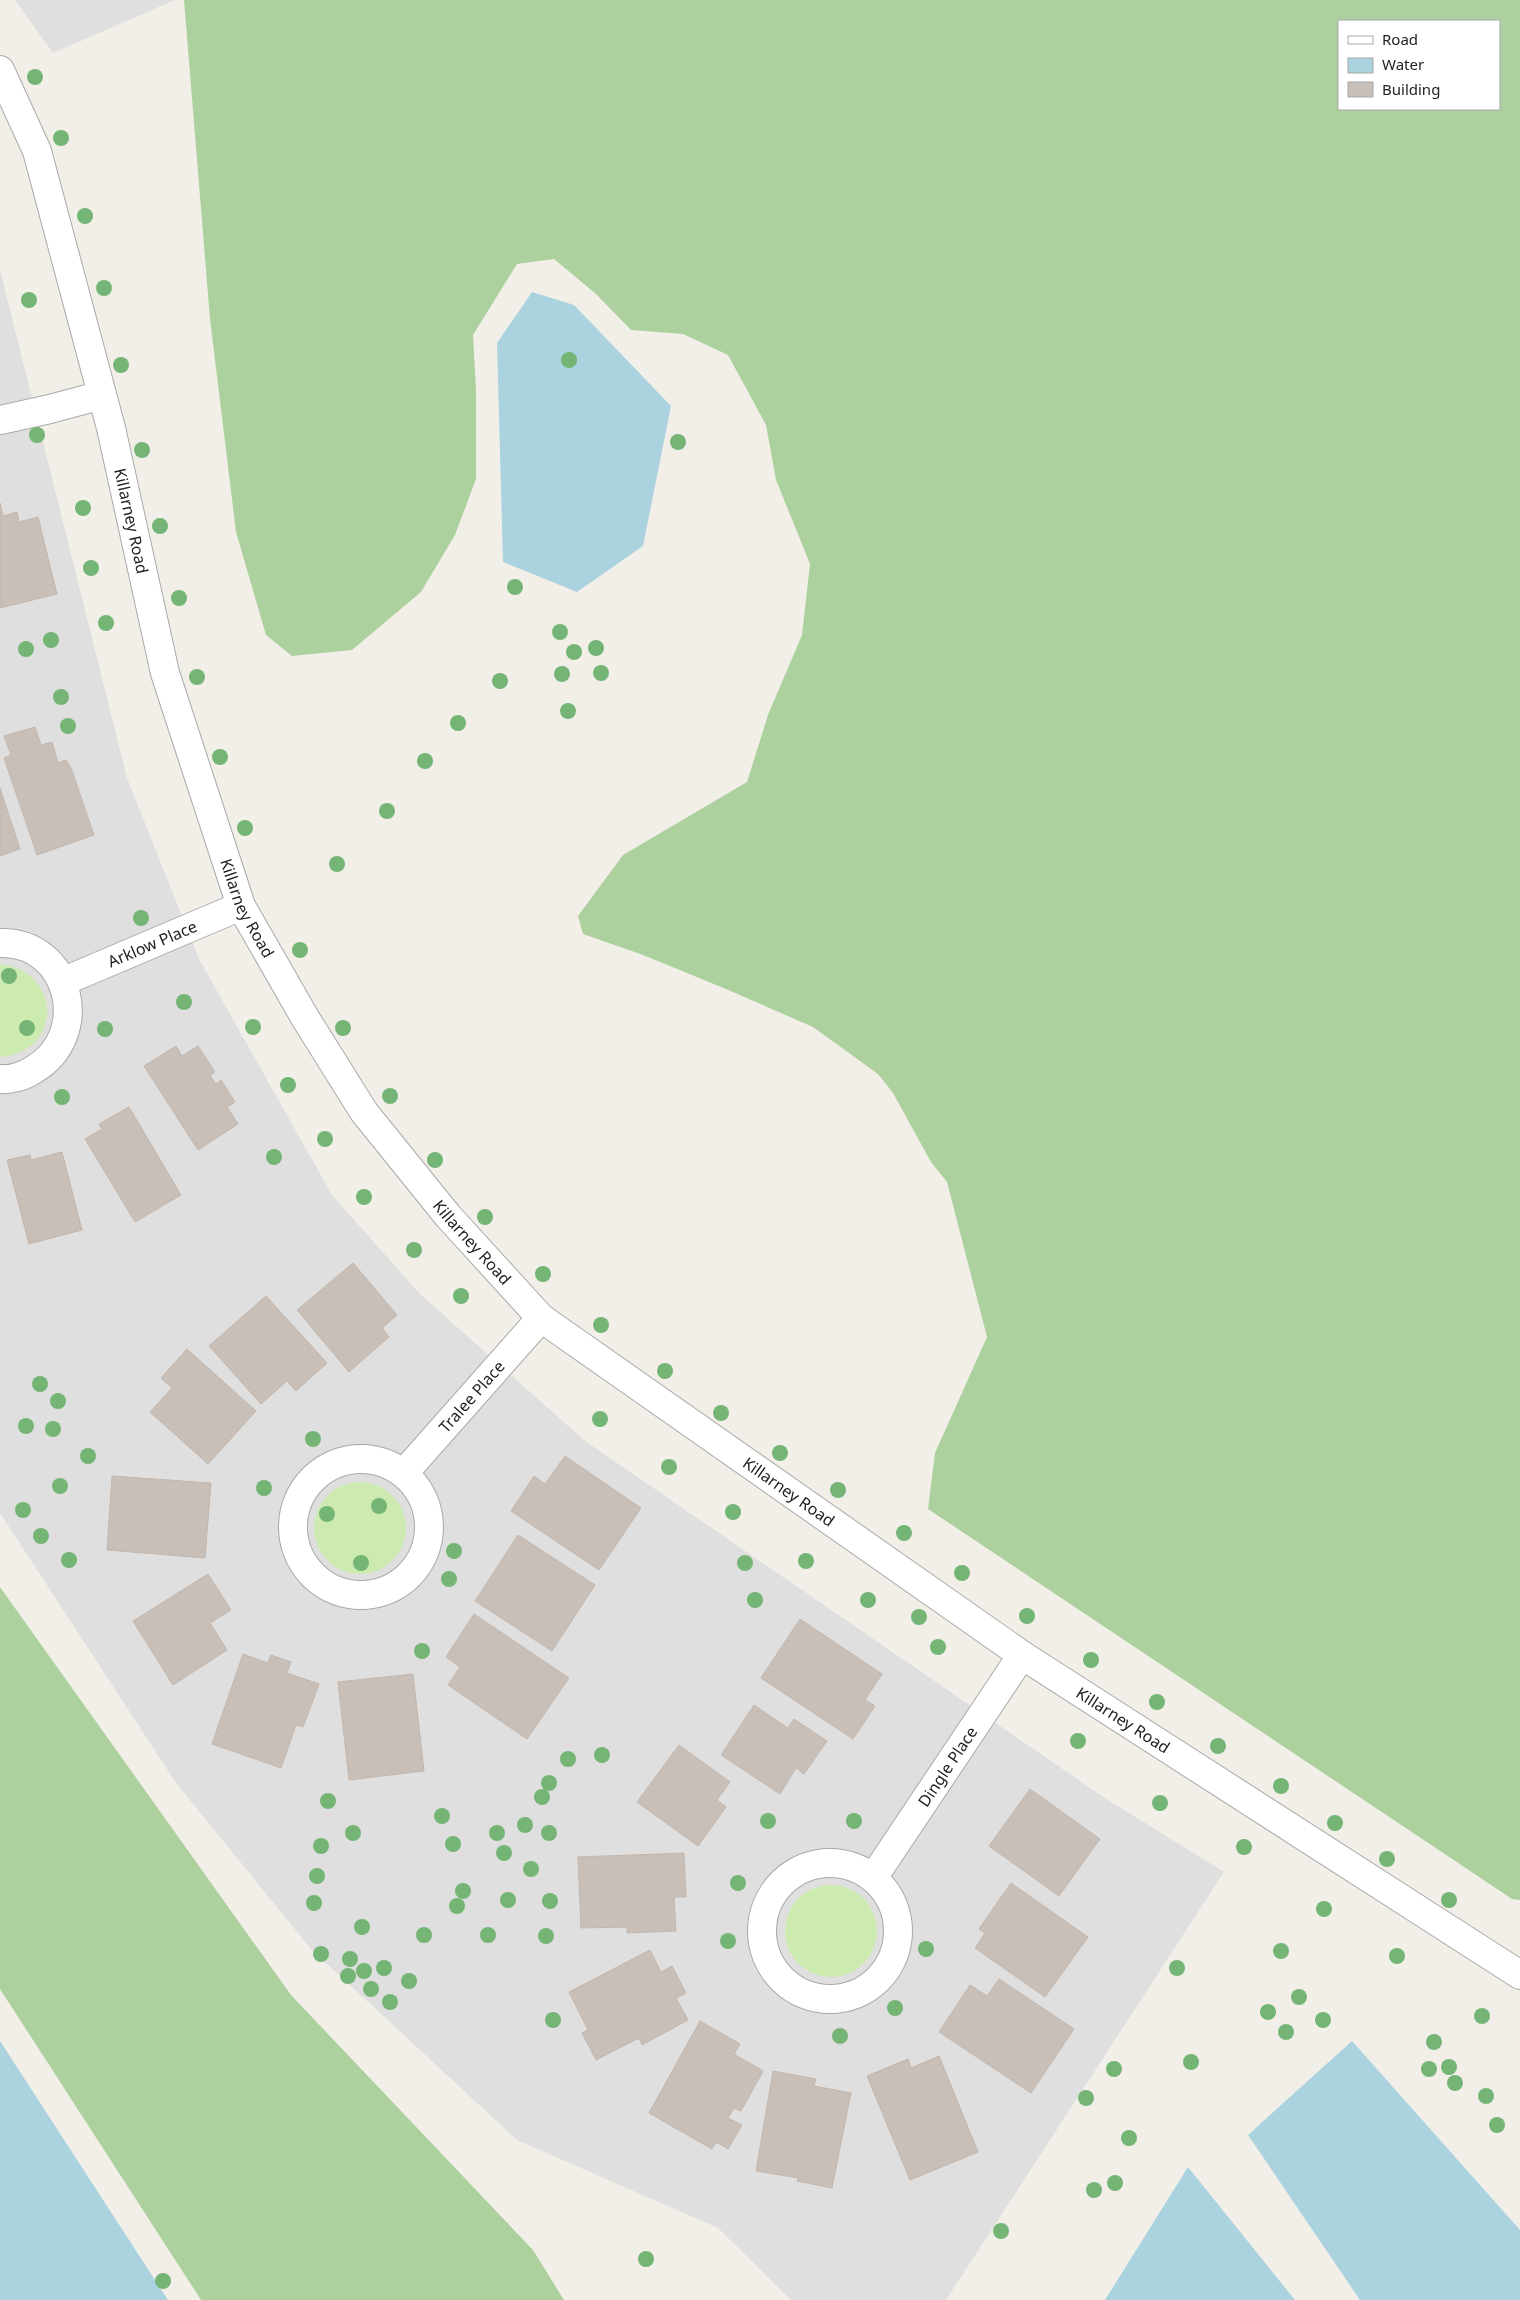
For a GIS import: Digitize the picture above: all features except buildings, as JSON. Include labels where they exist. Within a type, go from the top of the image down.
[{"type":"street","name":"Killarney Road","points":[[0,70],[37,151],[102,395],[166,673],[241,906],[304,1016],[364,1112],[448,1216],[541,1318],[1022,1655],[1520,1975]]},
{"type":"street","points":[[0,420],[102,395]]},
{"type":"street","name":"Arklow Place","points":[[62,982],[241,906]]},
{"type":"street","points":[[0,943],[9,943],[31,950],[49,963],[62,982],[69,1003],[67,1026],[59,1047],[44,1064],[25,1075],[0,1079]]},
{"type":"street","name":"Tralee Place","points":[[404,1474],[541,1318]]},
{"type":"street","points":[[362,1458],[384,1462],[404,1474],[419,1491],[428,1511],[429,1534],[423,1556],[410,1574],[392,1588],[371,1595],[348,1594],[327,1587],[310,1572],[298,1554],[294,1539],[295,1509],[305,1488],[320,1472],[339,1462],[362,1458]]},
{"type":"street","name":"Dingle Place","points":[[873,1878],[1022,1655]]},
{"type":"street","points":[[831,1863],[853,1867],[873,1878],[888,1895],[897,1916],[898,1938],[892,1960],[879,1979],[861,1992],[840,1999],[817,1999],[797,1991],[779,1977],[767,1958],[762,1936],[764,1913],[774,1892],[789,1877],[808,1866],[831,1863]]},
{"type":"shaded area","points":[[15,0],[175,0],[53,53]]},
{"type":"shaded area","points":[[0,270],[127,778],[199,959],[332,1195],[419,1293],[585,1441],[1105,1798],[1224,1872],[946,2300],[791,2300],[718,2228],[517,2140],[311,1949],[176,1783],[0,1513]]},
{"type":"green space","points":[[184,0],[1520,0],[1520,1900],[1512,1899],[928,1509],[935,1453],[987,1337],[947,1182],[931,1162],[893,1093],[878,1074],[813,1027],[643,955],[583,934],[578,916],[623,855],[747,782],[768,715],[802,635],[810,564],[776,480],[766,425],[728,355],[683,334],[631,330],[596,294],[554,259],[517,264],[473,335],[476,390],[476,479],[455,535],[421,592],[352,650],[292,656],[266,635],[236,532],[210,319]]},
{"type":"green space","points":[[0,964],[21,970],[36,981],[44,996],[47,1012],[44,1027],[35,1041],[20,1052],[0,1057]]},
{"type":"green space","points":[[360,1482],[378,1485],[393,1495],[403,1510],[406,1528],[403,1546],[393,1561],[378,1571],[360,1574],[342,1571],[327,1561],[317,1546],[314,1528],[317,1510],[327,1495],[342,1485]]},
{"type":"green space","points":[[0,1587],[291,1995],[533,2250],[564,2300],[201,2300],[0,1989]]},
{"type":"green space","points":[[831,1885],[849,1888],[864,1898],[874,1913],[877,1931],[874,1949],[864,1964],[849,1974],[831,1977],[813,1974],[798,1964],[788,1949],[785,1931],[788,1913],[798,1898],[813,1888]]},
{"type":"water","points":[[532,292],[574,305],[671,406],[643,546],[577,592],[503,562],[497,343]]},
{"type":"water","points":[[0,2041],[168,2300],[0,2300]]},
{"type":"water","points":[[1352,2041],[1520,2230],[1520,2300],[1360,2300],[1248,2135]]},
{"type":"water","points":[[1188,2167],[1295,2300],[1105,2300]]}]
